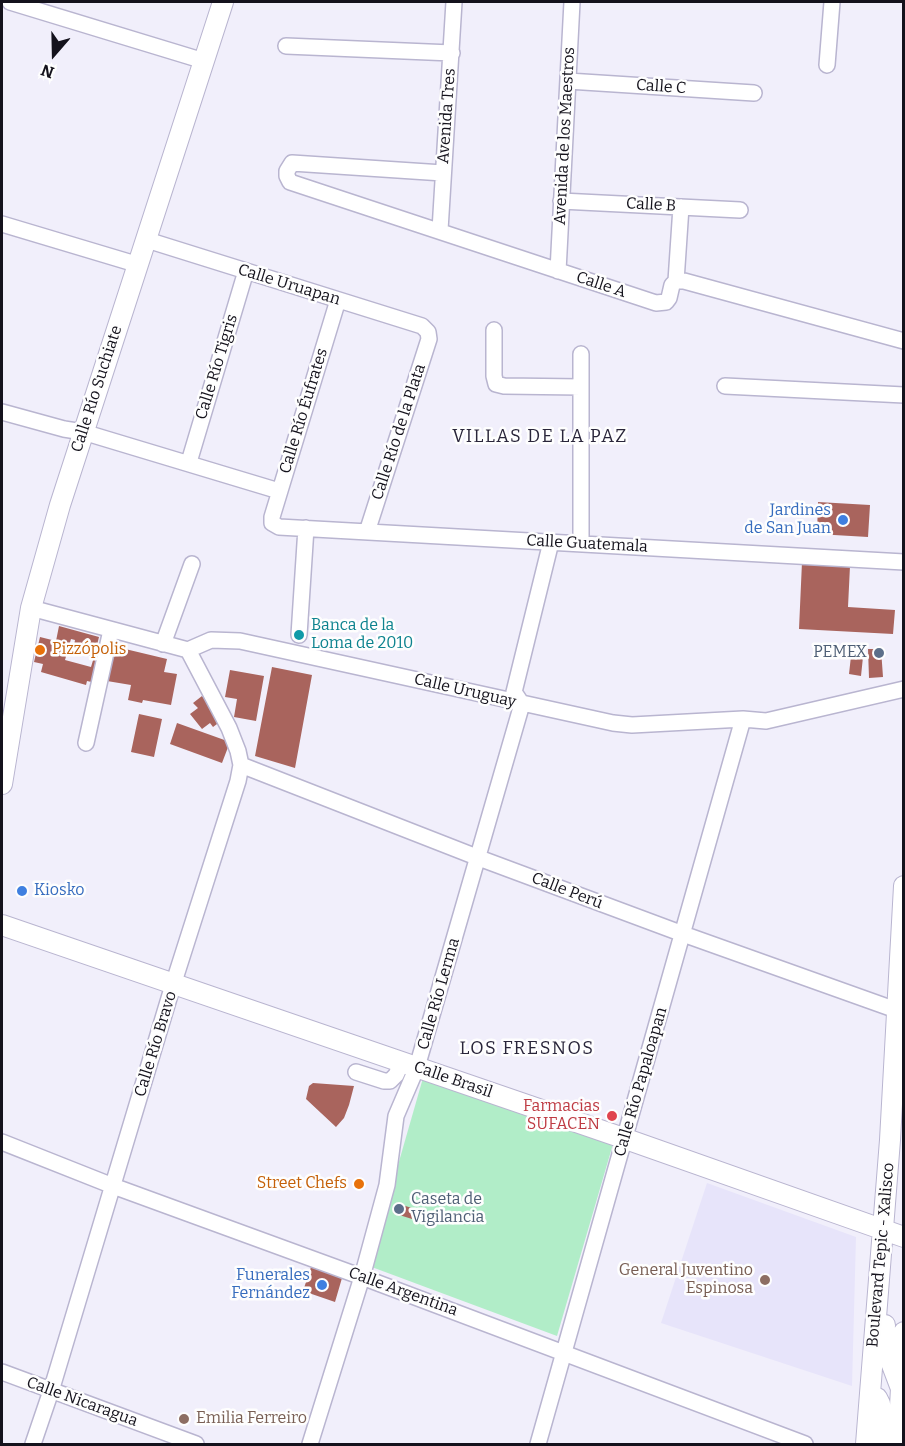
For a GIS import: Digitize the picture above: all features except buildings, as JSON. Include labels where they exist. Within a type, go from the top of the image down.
[{"type":"main road","name":"Calle Río Suchiate","points":[[2,784],[10,675],[83,432],[223,2]]},
{"type":"main road","name":"Boulevard Tepic - Xalisco","points":[[866,1444],[900,1012],[903,886]]},
{"type":"main road","name":"Calle Brasil","points":[[2,925],[626,1139],[903,1237]]},
{"type":"main road","points":[[890,1140],[900,1158],[896,1215],[903,1229]]},
{"type":"main road","points":[[882,1228],[892,1246],[884,1344],[900,1386]]},
{"type":"main road","name":"Boulevard Tepic - Xalisco","points":[[898,1444],[903,1332]]},
{"type":"main road","points":[[871,1384],[880,1404],[883,1444]]},
{"type":"street","points":[[10,2],[204,61]]},
{"type":"street","name":"Avenida Tres","points":[[440,230],[454,2]]},
{"type":"street","name":"Avenida de los Maestros","points":[[558,271],[572,2]]},
{"type":"street","points":[[827,64],[832,2]]},
{"type":"street","points":[[286,46],[452,53]]},
{"type":"street","name":"Calle C","points":[[568,81],[754,93]]},
{"type":"street","name":"Calle A","points":[[443,173],[292,163],[286,171],[290,182],[656,303],[662,303],[669,298],[672,285],[676,281]]},
{"type":"street","name":"Calle B","points":[[561,201],[740,210]]},
{"type":"street","points":[[681,207],[676,281],[684,281],[903,341]]},
{"type":"street","points":[[2,224],[139,265]]},
{"type":"street","name":"Calle Uruapan","points":[[147,240],[422,326],[429,332]]},
{"type":"street","name":"Calle Río Tigris","points":[[189,462],[246,271]]},
{"type":"street","name":"Calle Río Éufrates","points":[[272,523],[279,491],[338,300]]},
{"type":"street","points":[[494,330],[496,384],[581,387]]},
{"type":"street","name":"Calle Río de la Plata","points":[[367,532],[429,339],[429,332]]},
{"type":"street","points":[[581,354],[581,543]]},
{"type":"street","points":[[725,386],[903,395]]},
{"type":"street","points":[[2,412],[189,462],[279,491]]},
{"type":"street","name":"Calle Guatemala","points":[[272,523],[279,527],[903,562]]},
{"type":"street","points":[[299,635],[306,528]]},
{"type":"street","name":"Calle Río Lerma","points":[[310,1444],[362,1277],[387,1185],[396,1116],[410,1065],[479,858],[522,704],[514,692],[551,542]]},
{"type":"street","points":[[163,644],[192,564]]},
{"type":"street","points":[[31,608],[188,650],[229,728],[241,765]]},
{"type":"street","points":[[86,743],[111,630]]},
{"type":"street","name":"Calle Uruguay","points":[[188,650],[211,640],[240,640],[522,704],[632,725],[743,719],[766,721],[903,689]]},
{"type":"street","name":"Calle Río Papaloapan","points":[[538,1444],[743,719]]},
{"type":"street","name":"Calle Perú","points":[[241,765],[479,858],[900,1012]]},
{"type":"street","name":"Calle Río Bravo","points":[[33,1444],[173,985],[235,791],[241,765]]},
{"type":"street","points":[[356,1072],[384,1082],[390,1081],[410,1065]]},
{"type":"street","name":"Calle Argentina","points":[[2,1142],[113,1186],[564,1352],[773,1439],[805,1444]]},
{"type":"street","name":"Calle Nicaragua","points":[[2,1372],[196,1444]]},
{"type":"shaded area","name":"General Juventino Espinosa","points":[[707,1183],[856,1237],[852,1386],[661,1323]]},
{"type":"green space","points":[[423,1078],[613,1144],[557,1336],[369,1266]]},
{"type":"place","name":"Jardines de San Juan","points":[[843,520]]},
{"type":"place","name":"Banca de la Loma de 2010","points":[[299,635]]},
{"type":"place","name":"Pizzópolis","points":[[40,650]]},
{"type":"place","name":"PEMEX","points":[[879,653]]},
{"type":"place","name":"Kiosko","points":[[22,891]]},
{"type":"place","name":"Farmacias SUFACEN","points":[[612,1116]]},
{"type":"place","name":"Street Chefs","points":[[359,1184]]},
{"type":"place","name":"Caseta de Vigilancia","points":[[399,1209]]},
{"type":"place","name":"General Juventino Espinosa","points":[[765,1280]]},
{"type":"place","name":"Funerales Fernández","points":[[322,1285]]},
{"type":"place","name":"Emilia Ferreiro","points":[[184,1419]]},
{"type":"district","name":"VILLAS DE LA PAZ","points":[[540,437]]},
{"type":"district","name":"LOS FRESNOS","points":[[527,1049]]}]
